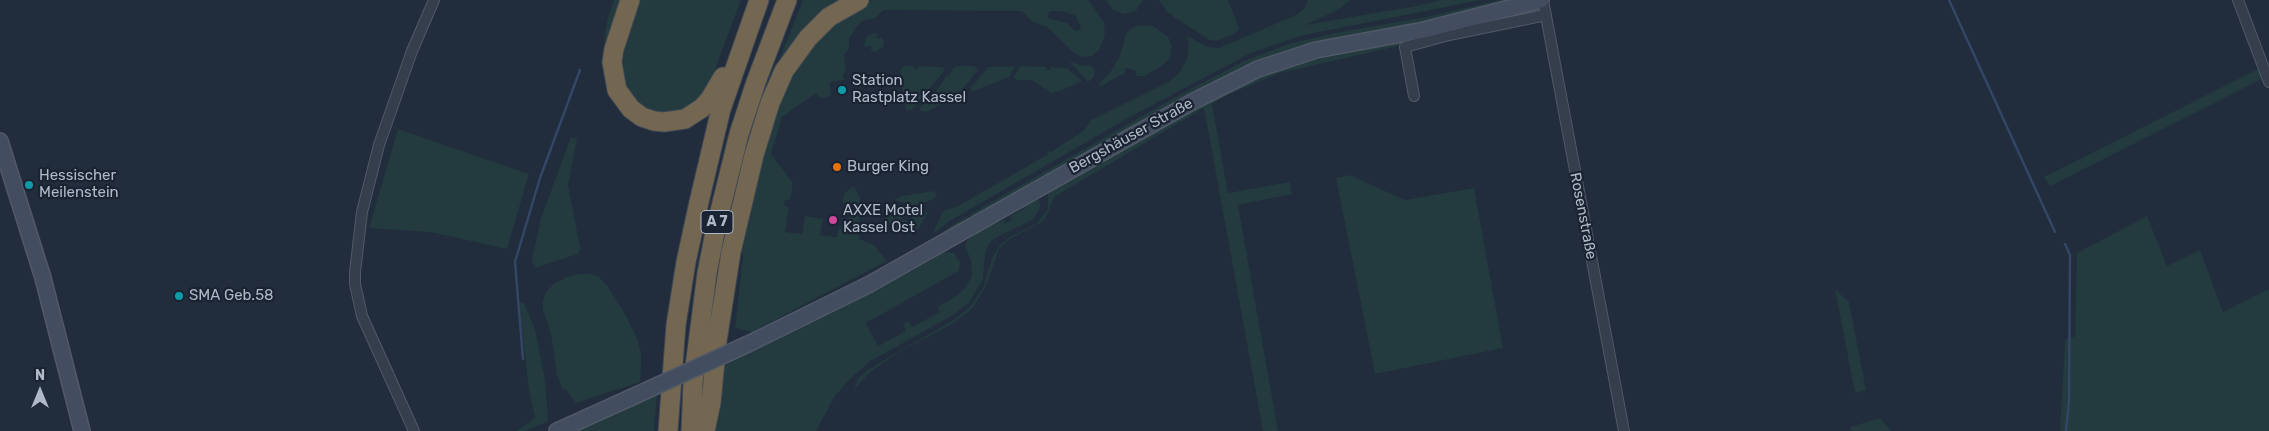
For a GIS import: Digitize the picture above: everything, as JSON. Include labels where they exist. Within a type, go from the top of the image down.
[{"type":"highway","points":[[630,0],[614,49],[612,62],[614,78],[620,97],[642,117],[664,122],[686,119],[694,115],[710,99],[743,44]]},
{"type":"highway","name":"A 7","points":[[668,431],[676,325],[686,262],[721,109],[759,0]]},
{"type":"highway","name":"A 7","points":[[691,431],[693,382],[707,273],[718,219],[742,126],[756,82],[787,0]]},
{"type":"highway","points":[[705,431],[711,403],[717,340],[731,252],[754,155],[770,103],[784,71],[808,38],[829,17],[860,0]]},
{"type":"main road","name":"Bergshäuser Straße","points":[[557,431],[748,344],[868,285],[1163,118],[1252,72],[1316,50],[1424,30],[1542,0]]},
{"type":"main road","points":[[0,141],[43,278],[82,431]]},
{"type":"street","points":[[414,431],[362,316],[355,284],[355,272],[358,235],[379,145],[403,75],[434,0]]},
{"type":"street","name":"Rosenstraße","points":[[1542,0],[1624,431]]},
{"type":"street","points":[[2238,0],[2267,71],[2269,82]]},
{"type":"street","points":[[1414,96],[1405,46],[1546,15]]},
{"type":"green space","points":[[614,0],[624,0],[610,46],[604,39],[608,17]]},
{"type":"green space","points":[[638,0],[741,0],[708,88],[689,109],[667,115],[644,109],[626,92],[620,60]]},
{"type":"green space","points":[[803,0],[848,0],[775,70]]},
{"type":"green space","points":[[872,0],[1089,0],[1104,23],[1105,35],[1099,50],[1092,56],[1083,57],[1075,54],[1047,27],[1033,22],[1022,11],[883,10],[876,18],[865,20],[858,25],[849,38],[849,48],[844,55],[846,73],[843,74],[844,80],[830,82],[831,96],[820,98],[816,93],[782,117],[771,154],[793,183],[790,200],[785,200],[784,206],[789,207],[785,232],[802,234],[805,216],[823,219],[820,235],[837,237],[839,227],[847,228],[852,204],[842,202],[844,194],[854,186],[860,197],[859,239],[874,245],[887,261],[752,332],[735,328],[743,256],[739,249],[753,190],[783,88],[819,33]],"holes":[[[1050,11],[1062,11],[1076,16],[1081,27],[1080,30],[1075,31],[1067,23],[1048,18]]]},
{"type":"green space","points":[[1106,0],[1143,0],[1136,11],[1124,14],[1112,9]]},
{"type":"green space","points":[[1159,0],[1228,0],[1239,28],[1236,33],[1217,41],[1209,40],[1168,13]]},
{"type":"green space","points":[[1308,0],[1350,0],[1338,10],[1305,25],[1441,0],[1481,0],[1297,37],[1251,53],[1130,117],[948,222],[932,235],[943,211],[958,206],[1047,155],[1048,151],[1051,152],[1084,130],[1091,120],[1170,81],[1180,72],[1187,58],[1189,45],[1187,36],[1208,47],[1219,48],[1296,15],[1304,9]]},
{"type":"green space","points":[[1500,0],[1525,0],[1459,18],[1321,43],[988,210],[972,217],[971,215],[958,225],[959,227],[934,240],[949,227],[981,208],[1172,99],[1244,61],[1288,44],[1335,33],[1426,17]]},
{"type":"green space","points":[[1538,7],[1539,11],[1534,15],[1280,73],[1229,94],[1212,104],[1228,193],[1290,182],[1292,194],[1238,205],[1278,431],[1263,431],[1204,108],[1054,197],[1042,222],[1008,240],[999,249],[986,286],[972,309],[952,324],[898,353],[870,372],[854,390],[858,378],[869,369],[952,321],[970,307],[983,288],[992,258],[1000,245],[1010,237],[1036,224],[1048,209],[1048,191],[1157,126],[1280,64]]},
{"type":"green space","points":[[1139,25],[1153,26],[1168,37],[1172,45],[1170,58],[1162,66],[1144,76],[1136,76],[1136,71],[1127,68],[1124,70],[1126,72],[1101,86],[1099,84],[1111,71],[1119,58],[1126,34],[1132,28]]},
{"type":"green space","points":[[877,33],[876,37],[879,39],[881,37],[884,41],[883,47],[875,52],[870,50],[872,48],[869,45],[866,48],[864,45],[866,37]]},
{"type":"green space","points":[[1069,61],[1079,65],[1091,66],[1095,70],[1094,77],[1088,82]]},
{"type":"green space","points":[[905,66],[914,66],[914,69],[917,69],[918,66],[942,67],[945,70],[911,111],[906,110],[902,85],[904,84],[900,71]]},
{"type":"green space","points":[[957,66],[974,66],[978,70],[956,97],[926,112],[920,111],[920,108],[931,95],[933,96],[947,75],[949,76],[953,68]]},
{"type":"green space","points":[[1015,66],[1009,77],[974,91],[971,90],[971,87],[976,84],[988,67]]},
{"type":"green space","points":[[1020,66],[1046,67],[1046,70],[1050,70],[1050,67],[1067,68],[1082,81],[1060,91],[1050,93],[1046,88],[1032,80],[1013,78]]},
{"type":"green space","points":[[2258,69],[2263,78],[2213,104],[2050,186],[2044,177]]},
{"type":"green space","points":[[398,129],[529,174],[507,249],[430,232],[369,228]]},
{"type":"green space","points":[[571,137],[577,139],[568,185],[580,247],[579,252],[578,254],[535,268],[532,259],[541,218]]},
{"type":"green space","points":[[1350,175],[1405,200],[1474,188],[1503,348],[1375,374],[1336,178]]},
{"type":"green space","points":[[933,191],[937,194],[934,199],[915,206],[894,200],[901,196]]},
{"type":"green space","points":[[1028,200],[1039,200],[1041,206],[1034,219],[990,242],[985,254],[983,279],[969,303],[953,315],[869,362],[835,396],[816,431],[714,431],[719,416],[725,363],[867,295],[932,260],[934,256],[943,252],[954,253],[960,262],[959,271],[866,323],[878,346],[906,331],[903,324],[908,321],[912,327],[940,312],[937,307],[955,297],[965,288],[972,276],[971,260],[965,247],[967,241],[989,226],[1004,220],[1006,223],[1012,220],[1010,216],[1024,209]]},
{"type":"green space","points":[[928,212],[919,228],[909,234],[894,231],[886,220],[886,215],[898,214],[903,220],[909,221],[916,213]]},
{"type":"green space","points":[[2147,216],[2167,266],[2200,250],[2223,312],[2269,289],[2269,431],[2060,431],[2065,340],[2075,336],[2077,253]]},
{"type":"green space","points":[[579,274],[598,276],[607,285],[636,336],[641,352],[641,369],[640,382],[576,403],[567,391],[562,388],[557,375],[551,333],[543,310],[543,301],[546,291],[555,283]]},
{"type":"green space","points":[[1835,289],[1849,302],[1866,390],[1855,393]]},
{"type":"green space","points":[[519,303],[524,303],[535,329],[545,380],[548,416],[547,422],[525,431],[516,431],[535,418],[529,390]]},
{"type":"green space","points":[[657,392],[654,431],[572,431]]},
{"type":"green space","points":[[1880,418],[1891,431],[1852,431],[1850,427]]},
{"type":"waterway","points":[[1949,0],[2055,232]]},
{"type":"waterway","points":[[523,359],[515,262],[540,178],[580,70]]},
{"type":"waterway","points":[[2065,244],[2070,255],[2069,401],[2066,431]]},
{"type":"place","name":"Station Rastplatz Kassel","points":[[842,90]]},
{"type":"place","name":"Burger King","points":[[837,167]]},
{"type":"place","name":"Hessischer Meilenstein","points":[[29,185]]},
{"type":"place","name":"AXXE Motel Kassel Ost","points":[[833,220]]},
{"type":"place","name":"SMA Geb.58","points":[[179,296]]}]
